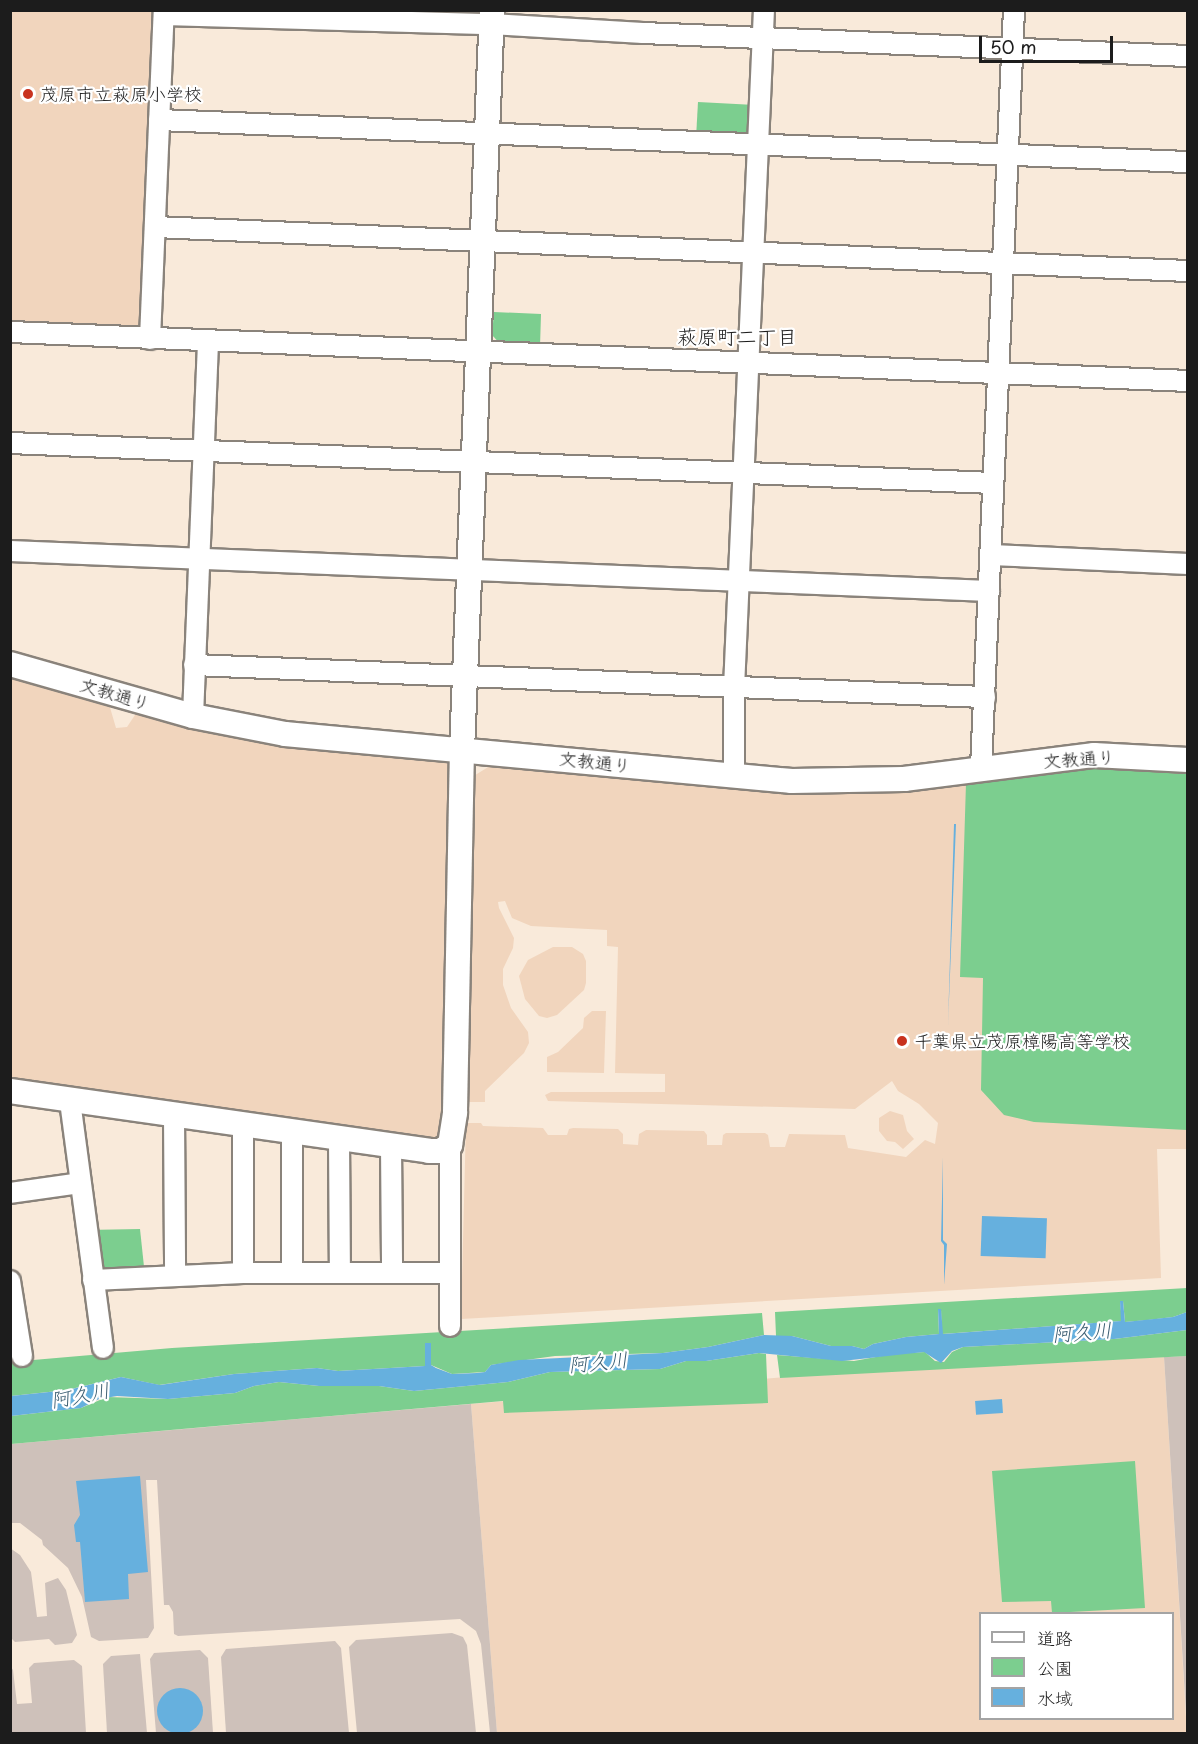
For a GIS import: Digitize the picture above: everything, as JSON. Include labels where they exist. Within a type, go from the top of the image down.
[{"type":"street","points":[[734,775],[734,688],[764,10]]},
{"type":"street","points":[[981,768],[1014,10]]},
{"type":"street","points":[[150,339],[164,13],[491,17],[762,37],[1188,56]]},
{"type":"street","points":[[450,1326],[450,1145],[455,1112],[462,750],[491,17]]},
{"type":"street","points":[[159,120],[1188,162]]},
{"type":"street","points":[[155,227],[1188,271]]},
{"type":"street","points":[[10,332],[1188,381]]},
{"type":"street","points":[[193,716],[208,341]]},
{"type":"street","points":[[10,443],[993,483]]},
{"type":"street","points":[[10,551],[989,591]]},
{"type":"street","points":[[991,555],[1188,564]]},
{"type":"street","name":"文教通り","points":[[10,664],[193,716],[285,734],[792,781],[874,782],[1094,755],[1188,760]]},
{"type":"street","points":[[194,664],[984,698]]},
{"type":"street","points":[[10,1091],[391,1146],[440,1151],[450,1145]]},
{"type":"street","points":[[70,1101],[103,1348]]},
{"type":"street","points":[[174,1115],[175,1276]]},
{"type":"street","points":[[243,1125],[243,1273]]},
{"type":"street","points":[[292,1133],[292,1273]]},
{"type":"street","points":[[339,1139],[340,1273]]},
{"type":"street","points":[[391,1146],[392,1273]]},
{"type":"street","points":[[10,1192],[80,1183]]},
{"type":"street","points":[[93,1280],[243,1273],[450,1273]]},
{"type":"street","points":[[10,1281],[22,1356]]},
{"type":"shaded area","points":[[10,11],[160,11],[146,323],[139,332],[11,325]]},
{"type":"shaded area","points":[[10,676],[109,704],[116,728],[127,727],[137,712],[445,760],[450,766],[444,1130],[430,1142],[11,1080]]},
{"type":"shaded area","name":"千葉県立茂原樟陽高等学校","points":[[498,761],[645,775],[1084,765],[1187,770],[1187,1149],[1157,1149],[1161,1278],[461,1319],[466,1123],[481,1123],[483,1126],[543,1128],[548,1135],[567,1135],[569,1129],[573,1128],[618,1129],[623,1134],[623,1144],[638,1145],[639,1134],[646,1130],[704,1131],[707,1135],[707,1145],[722,1145],[723,1135],[726,1133],[765,1133],[768,1135],[770,1147],[785,1147],[789,1134],[845,1135],[848,1148],[906,1157],[925,1140],[935,1144],[938,1123],[919,1104],[898,1091],[892,1081],[855,1109],[548,1101],[545,1095],[551,1092],[665,1092],[665,1074],[615,1073],[618,947],[607,946],[607,930],[531,926],[512,918],[505,901],[498,902],[499,908],[514,938],[513,948],[503,969],[503,985],[511,1008],[528,1032],[529,1043],[524,1053],[485,1091],[485,1102],[465,1102],[472,777]]},
{"type":"shaded area","points":[[553,947],[572,947],[583,954],[586,961],[586,983],[584,990],[557,1015],[547,1018],[539,1016],[525,999],[519,976],[528,960]]},
{"type":"shaded area","points":[[592,1011],[606,1011],[604,1073],[547,1072],[547,1057],[558,1052],[583,1028],[584,1018]]},
{"type":"shaded area","points":[[890,1111],[903,1115],[907,1131],[914,1139],[903,1149],[895,1142],[887,1141],[879,1131],[879,1118]]},
{"type":"shaded area","points":[[1187,1356],[1187,1729],[1164,1357]]},
{"type":"shaded area","points":[[1164,1357],[1187,1733],[497,1733],[471,1404],[809,1375]]},
{"type":"shaded area","points":[[471,1404],[497,1733],[490,1733],[481,1644],[476,1631],[460,1619],[178,1636],[174,1634],[173,1612],[169,1605],[164,1605],[157,1480],[146,1480],[154,1628],[148,1638],[99,1641],[91,1637],[82,1597],[68,1568],[43,1545],[42,1540],[20,1523],[11,1523],[11,1444]]},
{"type":"shaded area","points":[[10,1548],[20,1555],[31,1572],[37,1617],[47,1616],[45,1583],[58,1578],[66,1590],[77,1635],[72,1643],[55,1645],[49,1639],[15,1642],[11,1638]]},
{"type":"shaded area","points":[[452,1633],[463,1637],[467,1645],[476,1733],[357,1733],[349,1647],[356,1640]]},
{"type":"shaded area","points":[[335,1641],[341,1648],[349,1733],[226,1733],[221,1657],[226,1649]]},
{"type":"shaded area","points":[[200,1650],[208,1658],[213,1733],[156,1733],[150,1659],[154,1653]]},
{"type":"shaded area","points":[[140,1654],[147,1733],[107,1733],[103,1664],[111,1656]]},
{"type":"shaded area","points":[[74,1660],[82,1666],[86,1733],[11,1733],[11,1667],[17,1704],[32,1703],[29,1668],[34,1663]]},
{"type":"green space","points":[[698,102],[755,105],[754,134],[696,138]]},
{"type":"green space","points":[[494,312],[541,314],[540,347],[502,346],[492,335]]},
{"type":"green space","points":[[1084,768],[1187,774],[1187,1130],[1034,1122],[1004,1115],[981,1090],[983,978],[960,977],[966,783]]},
{"type":"green space","points":[[140,1229],[145,1276],[90,1276],[86,1230]]},
{"type":"green space","points":[[1187,1288],[1187,1312],[1173,1317],[1148,1320],[1125,1322],[1123,1301],[1120,1301],[1122,1321],[942,1334],[941,1310],[938,1310],[939,1334],[906,1337],[873,1344],[864,1349],[852,1346],[831,1346],[792,1336],[776,1336],[775,1312]]},
{"type":"green space","points":[[762,1313],[764,1335],[708,1347],[663,1353],[555,1356],[491,1365],[485,1372],[452,1374],[431,1365],[431,1344],[425,1344],[425,1366],[338,1371],[317,1368],[234,1374],[159,1385],[121,1377],[67,1390],[11,1396],[10,1362],[172,1348]]},
{"type":"green space","points":[[1187,1330],[1187,1356],[780,1378],[777,1355],[854,1361],[892,1354],[925,1352],[935,1361],[944,1362],[952,1352],[963,1347],[1114,1339]]},
{"type":"green space","points":[[759,1353],[766,1354],[768,1403],[504,1413],[503,1401],[11,1444],[11,1416],[81,1408],[107,1397],[168,1399],[235,1393],[254,1386],[279,1382],[319,1386],[379,1386],[414,1391],[508,1382],[550,1372],[660,1369],[686,1361],[706,1361]]},
{"type":"green space","points":[[1135,1461],[1145,1608],[1052,1612],[1051,1601],[1002,1602],[992,1471]]},
{"type":"water","points":[[954,824],[956,824],[948,1025]]},
{"type":"water","points":[[943,1157],[943,1240],[947,1244],[944,1285],[944,1245],[941,1241]]},
{"type":"water","points":[[982,1216],[1047,1218],[1046,1258],[981,1256]]},
{"type":"water","name":"阿久川","points":[[1120,1301],[1123,1301],[1125,1322],[1173,1317],[1187,1312],[1187,1330],[1114,1339],[963,1347],[952,1351],[941,1363],[924,1352],[842,1361],[759,1353],[706,1361],[686,1361],[660,1369],[550,1372],[508,1382],[414,1391],[379,1386],[319,1386],[279,1382],[254,1386],[235,1393],[168,1399],[117,1396],[99,1399],[81,1408],[11,1416],[11,1396],[68,1390],[121,1377],[160,1385],[234,1374],[317,1368],[338,1371],[425,1366],[425,1343],[431,1343],[431,1365],[436,1368],[452,1374],[477,1373],[485,1372],[491,1365],[519,1360],[663,1353],[708,1347],[764,1335],[792,1336],[831,1346],[852,1346],[864,1349],[873,1344],[906,1337],[939,1334],[938,1309],[941,1309],[943,1334],[1121,1321]]},
{"type":"water","points":[[1002,1399],[1003,1413],[976,1415],[975,1401]]},
{"type":"water","points":[[140,1476],[148,1572],[128,1574],[129,1599],[85,1602],[80,1542],[76,1542],[74,1525],[80,1515],[76,1481]]},
{"type":"water","points":[[180,1688],[196,1695],[203,1711],[196,1727],[180,1734],[164,1727],[157,1711],[164,1695]]},
{"type":"place","name":"茂原市立萩原小学校","points":[[28,94]]},
{"type":"place","name":"千葉県立茂原樟陽高等学校","points":[[902,1041]]},
{"type":"district","name":"萩原町二丁目","points":[[737,336]]}]
